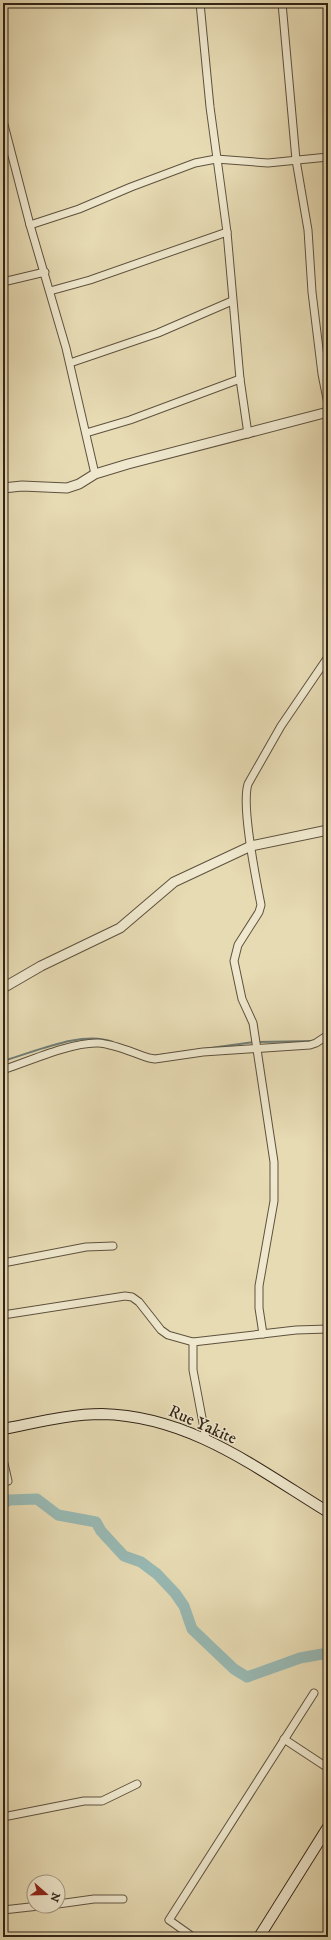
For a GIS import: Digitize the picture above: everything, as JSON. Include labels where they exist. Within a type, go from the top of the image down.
[{"type":"main road","name":"Rue Yakite","points":[[3,1429],[76,1416],[102,1414],[153,1420],[181,1428],[206,1439],[328,1512]]},
{"type":"main road","points":[[259,1937],[328,1827]]},
{"type":"street","points":[[200,3],[216,159],[227,232],[240,379],[248,434]]},
{"type":"street","points":[[282,3],[296,160],[308,230],[312,292],[322,374],[328,404]]},
{"type":"street","points":[[3,121],[30,226],[45,272],[70,363],[95,474]]},
{"type":"street","points":[[30,226],[79,209],[192,164],[216,159],[268,163],[328,156]]},
{"type":"street","points":[[50,291],[90,280],[227,232]]},
{"type":"street","points":[[3,282],[45,272]]},
{"type":"street","points":[[70,363],[161,332],[232,301]]},
{"type":"street","points":[[86,433],[130,420],[240,379]]},
{"type":"street","points":[[3,488],[22,486],[67,488],[79,484],[95,474],[165,454],[248,434],[328,412]]},
{"type":"street","points":[[263,1334],[259,1308],[259,1286],[274,1201],[274,1162],[253,1023],[242,999],[234,961],[238,945],[260,909],[251,846],[246,794],[248,784],[281,726],[328,657]]},
{"type":"street","points":[[3,988],[41,966],[120,928],[174,882],[251,846],[328,830]]},
{"type":"street","points":[[3,1070],[65,1049],[90,1043],[107,1044],[155,1059],[203,1052],[256,1047],[310,1045],[328,1035]]},
{"type":"street","points":[[3,1263],[86,1247],[113,1246]]},
{"type":"street","points":[[3,1315],[125,1296],[132,1297],[139,1302],[160,1330],[168,1335],[193,1342],[296,1330],[328,1329]]},
{"type":"street","points":[[193,1342],[193,1370],[206,1439]]},
{"type":"street","points":[[3,1459],[8,1481]]},
{"type":"street","points":[[193,1937],[169,1920],[314,1693]]},
{"type":"street","points":[[284,1739],[328,1768]]},
{"type":"street","points":[[3,1817],[102,1800],[137,1784]]},
{"type":"street","points":[[66,1903],[94,1899],[123,1899]]},
{"type":"street","points":[[3,1910],[26,1907]]},
{"type":"waterway","points":[[3,1061],[73,1040],[100,1039],[113,1042]]},
{"type":"waterway","points":[[258,1042],[314,1041]]},
{"type":"waterway","points":[[153,1056],[254,1042]]},
{"type":"waterway","points":[[3,1504],[9,1500],[37,1499],[58,1515],[96,1522],[101,1531],[124,1556],[141,1562],[157,1574],[175,1593],[184,1606],[192,1629],[234,1669],[247,1677],[300,1658],[328,1653]]}]
